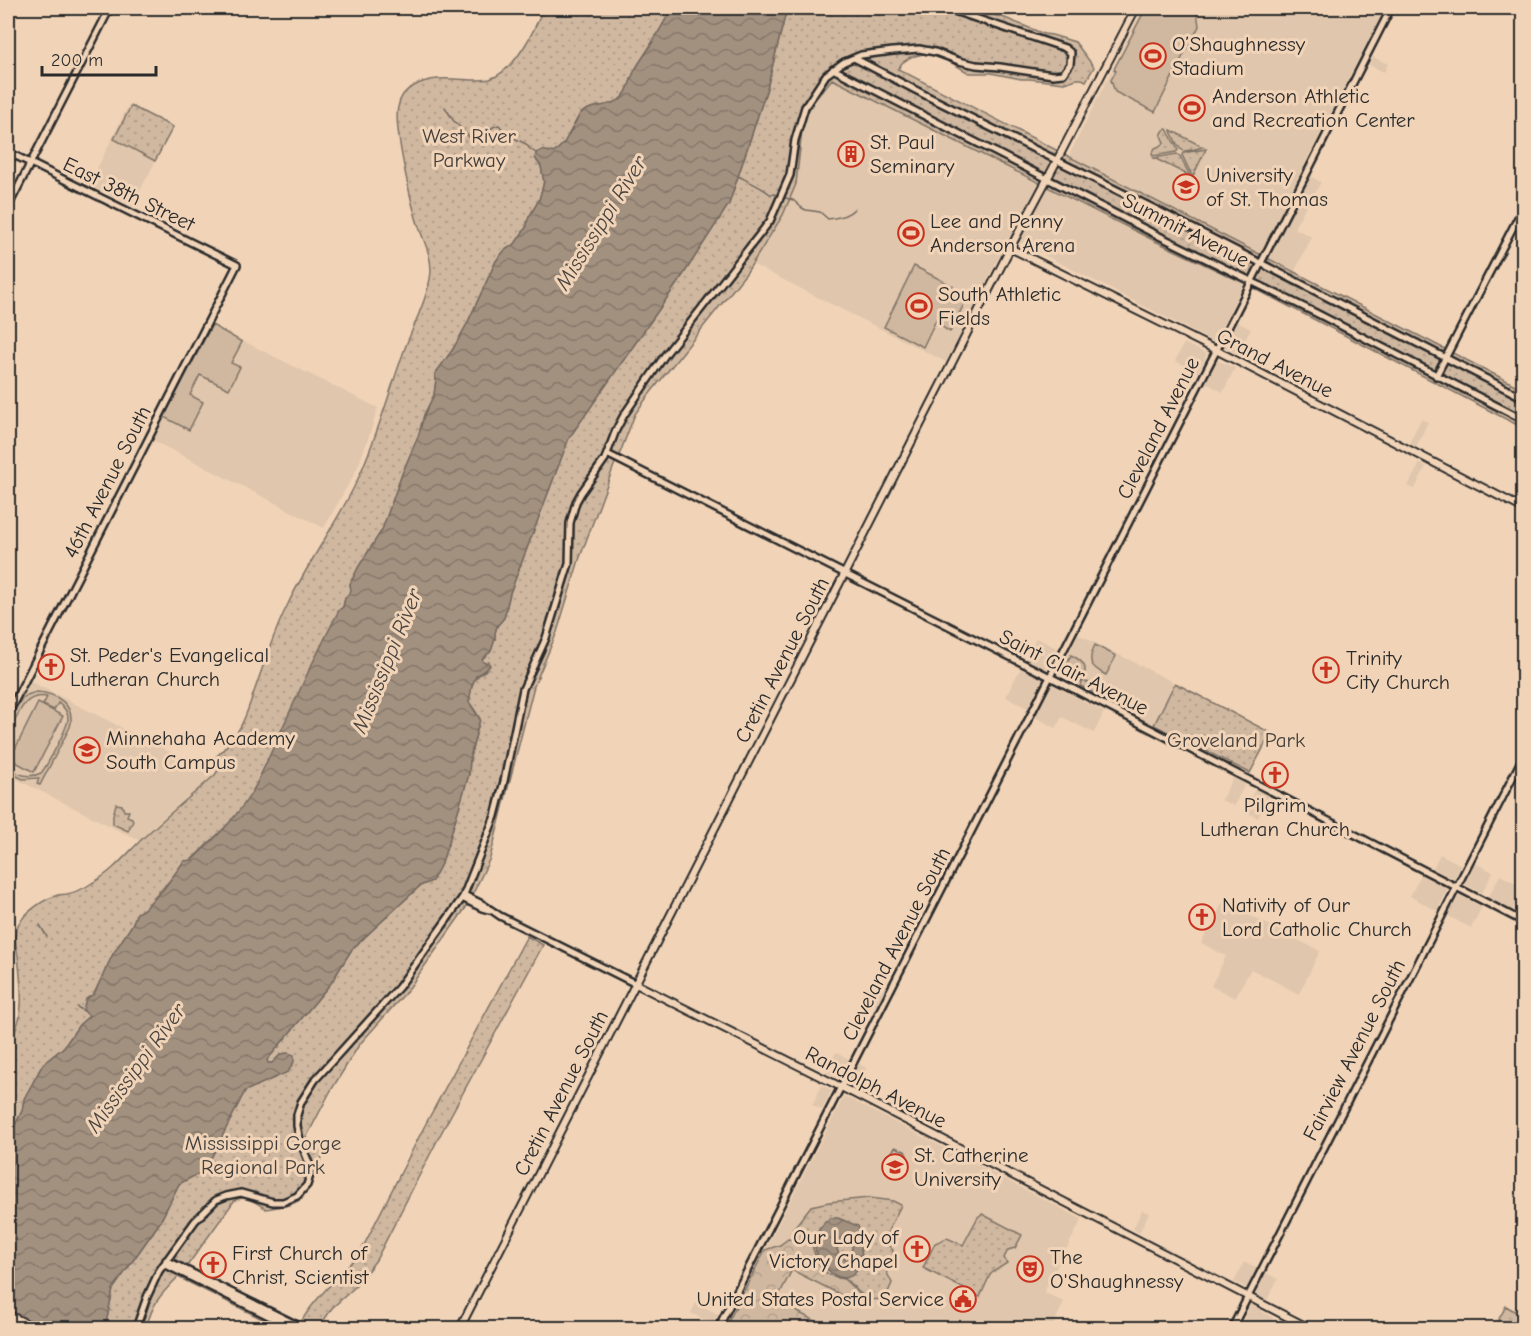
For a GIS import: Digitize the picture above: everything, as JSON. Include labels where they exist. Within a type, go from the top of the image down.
[{"type":"main road","name":"Cretin Avenue South","points":[[460,1329],[1010,248],[1136,8]]},
{"type":"main road","name":"Grand Avenue","points":[[1010,248],[1524,509]]},
{"type":"main road","name":"Randolph Avenue","points":[[636,984],[841,1087],[1309,1329]]},
{"type":"main road","points":[[9,1316],[34,1329]]},
{"type":"street","points":[[8,207],[110,8]]},
{"type":"street","points":[[136,1329],[152,1285],[165,1262],[195,1221],[216,1200],[241,1193],[273,1202],[283,1202],[297,1196],[304,1189],[310,1175],[310,1166],[297,1126],[298,1111],[303,1098],[315,1080],[399,987],[463,897],[495,816],[527,678],[546,638],[566,573],[570,523],[576,502],[596,474],[624,416],[665,355],[770,221],[787,186],[793,163],[795,140],[805,107],[822,80],[833,69],[854,57],[919,49],[969,64],[1053,75],[1063,74],[1070,64],[1071,54],[1065,48],[945,8]]},
{"type":"street","name":"Cleveland Avenue","points":[[972,831],[1391,8]]},
{"type":"street","name":"Summit Avenue","points":[[854,57],[1524,398]]},
{"type":"street","name":"Summit Avenue","points":[[833,69],[1524,420]]},
{"type":"street","name":"East 38th Street","points":[[8,152],[237,265]]},
{"type":"street","points":[[1436,375],[1524,206]]},
{"type":"street","name":"46th Avenue South","points":[[8,714],[237,265]]},
{"type":"street","name":"Saint Clair Avenue","points":[[607,454],[1049,677],[1524,922]]},
{"type":"street","name":"Fairview Avenue South","points":[[1232,1329],[1524,756]]},
{"type":"street","name":"Cleveland Avenue South","points":[[718,1329],[972,831]]},
{"type":"street","name":"Randolph Avenue","points":[[463,897],[484,905],[636,984]]},
{"type":"street","points":[[165,1262],[303,1329]]},
{"type":"street","points":[[213,1286],[293,1329]]},
{"type":"shaded area","name":"University of St. Thomas","points":[[1143,8],[1379,8],[1384,10],[1301,171],[1321,182],[1294,228],[1312,237],[1295,271],[1259,254],[1214,342],[1009,237],[946,362],[752,264],[783,215],[807,113],[832,79],[1052,189]]},
{"type":"shaded area","points":[[1373,57],[1388,64],[1384,72],[1369,65]]},
{"type":"shaded area","points":[[129,104],[174,126],[132,206],[89,185]]},
{"type":"shaded area","points":[[1237,322],[1251,329],[1238,354],[1224,347]]},
{"type":"shaded area","points":[[211,325],[378,408],[357,469],[324,528],[152,440]]},
{"type":"shaded area","points":[[1184,343],[1207,354],[1198,372],[1175,361]]},
{"type":"shaded area","points":[[1217,360],[1235,368],[1223,392],[1206,383]]},
{"type":"shaded area","points":[[1421,419],[1428,422],[1416,447],[1409,443]]},
{"type":"shaded area","points":[[1420,463],[1426,466],[1415,489],[1408,486]]},
{"type":"shaded area","points":[[1078,634],[1175,683],[1154,725],[1059,675]]},
{"type":"shaded area","points":[[1036,638],[1057,648],[1042,679],[1104,712],[1094,733],[1062,717],[1056,728],[1006,697],[1020,669],[1028,672],[1033,662],[1026,658]]},
{"type":"shaded area","name":"Minnehaha Academy South Campus","points":[[30,681],[215,775],[140,841],[8,775],[8,726]]},
{"type":"shaded area","points":[[1233,778],[1245,784],[1234,806],[1221,800]]},
{"type":"shaded area","points":[[1255,789],[1269,796],[1258,818],[1244,811]]},
{"type":"shaded area","points":[[1440,854],[1461,865],[1454,879],[1433,868]]},
{"type":"shaded area","points":[[1475,863],[1493,872],[1482,893],[1464,884]]},
{"type":"shaded area","points":[[1421,875],[1448,889],[1437,911],[1410,896]]},
{"type":"shaded area","points":[[1500,875],[1523,887],[1510,916],[1485,903]]},
{"type":"shaded area","points":[[1459,895],[1482,907],[1471,928],[1448,916]]},
{"type":"shaded area","points":[[1223,902],[1320,951],[1299,994],[1251,969],[1235,998],[1211,986],[1226,956],[1201,943]]},
{"type":"shaded area","points":[[880,983],[886,986],[876,1006],[869,1003]]},
{"type":"shaded area","points":[[836,1052],[849,1059],[839,1078],[826,1072]]},
{"type":"shaded area","points":[[859,1064],[866,1068],[857,1087],[849,1083]]},
{"type":"shaded area","points":[[822,1085],[832,1090],[822,1110],[812,1105]]},
{"type":"shaded area","name":"St. Catherine University","points":[[844,1096],[1082,1219],[1044,1292],[1064,1302],[1052,1328],[725,1328]]},
{"type":"shaded area","points":[[1142,1210],[1149,1213],[1139,1233],[1133,1229]]},
{"type":"shaded area","points":[[1244,1262],[1278,1279],[1261,1311],[1273,1318],[1268,1328],[1241,1326],[1256,1293],[1234,1282]]},
{"type":"shaded area","points":[[696,1303],[718,1314],[713,1324],[691,1313]]},
{"type":"green space","name":"West River Parkway","points":[[543,8],[672,8],[622,97],[580,114],[564,143],[554,153],[549,151],[537,161],[541,166],[544,182],[539,200],[529,217],[527,226],[515,244],[505,250],[496,261],[467,324],[437,371],[434,395],[424,415],[419,434],[382,530],[350,584],[351,591],[345,598],[343,607],[339,611],[246,804],[234,819],[171,879],[144,909],[137,913],[113,954],[94,994],[89,1016],[79,1025],[64,1047],[43,1064],[24,1099],[22,1111],[8,1139],[8,1044],[18,1023],[21,1001],[15,940],[18,925],[25,915],[41,903],[58,895],[80,890],[105,874],[215,775],[220,767],[211,762],[241,726],[283,614],[304,573],[349,497],[371,448],[424,299],[431,271],[429,254],[419,227],[404,166],[397,117],[400,100],[408,90],[428,81],[485,80],[499,75],[508,68],[523,49]]},
{"type":"green space","name":"Mississippi Gorge Regional Park","points":[[787,8],[967,8],[1005,18],[1044,34],[1075,42],[1094,67],[1086,81],[1077,79],[1064,83],[1021,79],[991,73],[969,73],[942,57],[932,54],[911,57],[898,69],[1523,389],[1523,428],[1244,283],[1155,241],[832,79],[807,113],[802,130],[796,184],[783,215],[747,272],[635,414],[579,560],[557,632],[534,686],[490,858],[467,906],[407,991],[359,1045],[330,1092],[306,1138],[326,1149],[302,1199],[290,1205],[266,1209],[246,1198],[234,1201],[187,1266],[301,1322],[315,1302],[362,1249],[423,1129],[527,936],[543,945],[439,1137],[376,1260],[355,1287],[332,1308],[319,1328],[280,1328],[178,1277],[158,1300],[146,1328],[105,1328],[113,1289],[160,1222],[179,1184],[205,1170],[245,1091],[271,1079],[281,1054],[273,1063],[267,1063],[267,1060],[331,983],[352,949],[420,886],[432,881],[442,862],[469,774],[470,757],[480,719],[469,702],[471,687],[474,680],[486,670],[485,663],[482,662],[483,658],[491,651],[497,626],[504,618],[510,593],[569,438],[683,275],[729,204],[767,88]]},
{"type":"green space","name":"O’Shaughnessy Stadium","points":[[1146,8],[1199,8],[1197,12],[1199,26],[1193,38],[1194,44],[1191,47],[1188,46],[1155,112],[1115,92],[1111,80],[1116,71],[1114,69]]},
{"type":"green space","points":[[131,106],[173,127],[155,161],[114,139]]},
{"type":"green space","points":[[1167,129],[1178,150],[1153,156],[1155,148],[1164,143],[1161,135]]},
{"type":"green space","points":[[1171,130],[1203,147],[1189,151],[1182,150]]},
{"type":"green space","points":[[1206,149],[1193,176],[1192,176],[1183,153]]},
{"type":"green space","points":[[1177,154],[1180,156],[1190,176],[1154,158]]},
{"type":"green space","name":"South Athletic Fields","points":[[914,266],[953,286],[950,293],[966,300],[950,332],[936,320],[923,347],[884,327]]},
{"type":"green space","points":[[212,325],[242,342],[231,363],[240,367],[229,389],[200,375],[190,395],[203,402],[189,430],[164,417]]},
{"type":"green space","points":[[1095,645],[1116,656],[1106,675],[1093,666],[1091,655]]},
{"type":"green space","points":[[1071,655],[1080,660],[1084,666],[1085,673],[1081,682],[1064,675],[1063,671]]},
{"type":"green space","points":[[1083,681],[1101,687],[1097,695],[1080,686]]},
{"type":"green space","name":"Groveland Park","points":[[1175,683],[1271,733],[1250,773],[1154,725]]},
{"type":"green space","points":[[31,693],[51,695],[63,702],[70,712],[71,719],[70,727],[40,785],[37,784],[39,778],[23,779],[8,772],[8,767],[24,775],[32,776],[41,773],[67,723],[65,709],[58,703],[54,710],[43,705],[47,697],[32,698],[26,702],[18,714],[8,736],[10,721],[20,701]]},
{"type":"green space","points":[[38,703],[63,716],[34,772],[10,759]]},
{"type":"green space","points":[[116,804],[122,805],[124,811],[129,811],[127,816],[133,821],[128,831],[113,824]]},
{"type":"green space","points":[[895,1147],[905,1151],[907,1155],[900,1163],[903,1165],[900,1170],[888,1161]]},
{"type":"green space","points":[[869,1198],[893,1201],[901,1205],[884,1239],[893,1250],[892,1259],[886,1268],[892,1283],[885,1299],[866,1300],[847,1281],[832,1276],[822,1269],[811,1242],[795,1239],[793,1229],[811,1206]]},
{"type":"green space","points":[[982,1214],[1022,1235],[1015,1248],[1008,1250],[1004,1258],[1007,1263],[990,1275],[980,1297],[923,1268],[935,1243],[947,1238],[963,1245],[978,1217]]},
{"type":"green space","points":[[788,1239],[811,1242],[815,1257],[838,1278],[844,1279],[866,1300],[853,1301],[792,1270],[776,1301],[829,1328],[725,1328],[765,1250],[780,1245]]},
{"type":"green space","points":[[1506,1306],[1523,1316],[1523,1328],[1494,1328]]},
{"type":"water","name":"Mississippi River","points":[[672,8],[787,8],[767,88],[729,204],[683,275],[569,438],[510,593],[504,618],[497,626],[491,651],[483,658],[482,661],[489,662],[490,666],[476,676],[472,686],[469,702],[480,719],[470,757],[469,774],[442,862],[432,881],[420,886],[352,949],[331,983],[267,1060],[268,1063],[272,1063],[281,1054],[294,1055],[294,1062],[288,1072],[245,1091],[205,1170],[179,1184],[160,1222],[113,1289],[105,1328],[8,1328],[8,1139],[22,1111],[24,1099],[43,1064],[64,1047],[79,1025],[89,1016],[83,1010],[86,999],[94,994],[113,954],[137,913],[163,890],[184,861],[192,860],[227,825],[256,785],[310,668],[339,610],[343,607],[345,598],[351,591],[350,584],[382,530],[419,434],[424,415],[434,395],[435,374],[467,324],[496,261],[505,250],[515,244],[527,226],[529,217],[539,200],[544,182],[541,166],[535,158],[536,153],[542,150],[554,153],[564,143],[580,114],[622,97]]},
{"type":"water","points":[[830,1218],[838,1218],[858,1226],[860,1230],[862,1260],[853,1275],[846,1278],[838,1277],[824,1266],[815,1249],[817,1234]],"holes":[[[847,1237],[852,1240],[849,1259],[846,1260],[837,1249]]]},
{"type":"pier","points":[[8,1309],[47,1328],[16,1328],[8,1324]]},
{"type":"waterway","points":[[445,107],[453,120],[469,137],[479,136],[499,125],[509,137],[526,144],[536,153]]},
{"type":"waterway","points":[[738,176],[770,194],[778,195]]},
{"type":"waterway","points":[[782,197],[793,200],[806,210],[820,212],[828,219],[846,215],[854,209]]},
{"type":"waterway","points":[[40,925],[47,937]]},
{"type":"waterway","points":[[77,1007],[84,1011]]},
{"type":"place","name":"O’Shaughnessy Stadium","points":[[1153,56]]},
{"type":"place","name":"Anderson Athletic and Recreation Center","points":[[1192,108]]},
{"type":"place","name":"St. Paul Seminary","points":[[851,154]]},
{"type":"place","name":"University of St. Thomas","points":[[1186,187]]},
{"type":"place","name":"Lee and Penny Anderson Arena","points":[[911,233]]},
{"type":"place","name":"South Athletic Fields","points":[[919,306]]},
{"type":"place","name":"St. Peder's Evangelical Lutheran Church","points":[[51,667]]},
{"type":"place","name":"Trinity City Church","points":[[1326,670]]},
{"type":"place","name":"Minnehaha Academy South Campus","points":[[87,750]]},
{"type":"place","name":"Pilgrim Lutheran Church","points":[[1275,775]]},
{"type":"place","name":"Nativity of Our Lord Catholic Church","points":[[1202,917]]},
{"type":"place","name":"St. Catherine University","points":[[895,1167]]},
{"type":"place","name":"Our Lady of Victory Chapel","points":[[917,1249]]},
{"type":"place","name":"First Church of Christ, Scientist","points":[[213,1265]]},
{"type":"place","name":"The O'Shaughnessy","points":[[1030,1269]]},
{"type":"place","name":"United States Postal Service","points":[[963,1299]]}]
